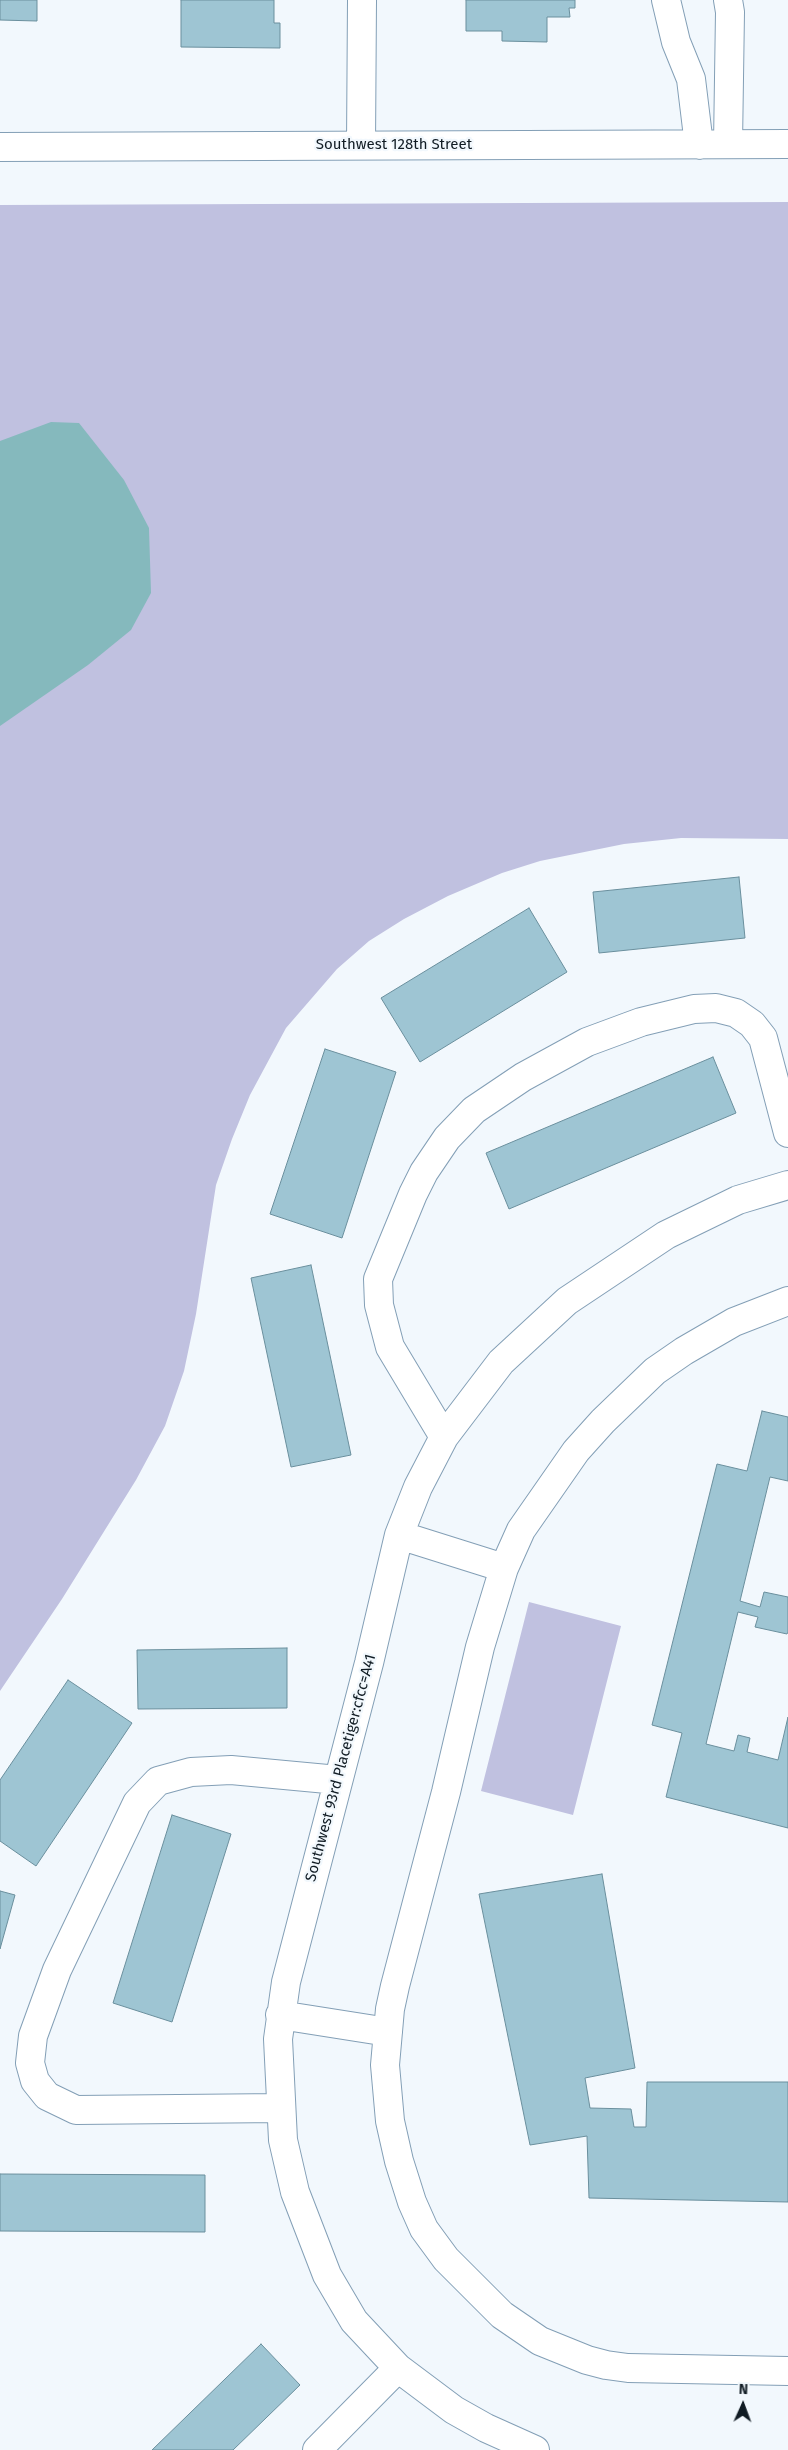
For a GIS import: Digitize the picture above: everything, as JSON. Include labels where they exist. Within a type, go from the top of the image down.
[{"type":"street","points":[[361,145],[362,0]]},
{"type":"street","points":[[666,0],[676,42],[691,79],[699,144]]},
{"type":"street","points":[[728,0],[730,12],[728,144]]},
{"type":"street","name":"Southwest 128th Street","points":[[0,147],[788,144]]},
{"type":"street","points":[[444,1436],[390,1347],[379,1305],[378,1279],[412,1194],[424,1172],[447,1138],[474,1110],[523,1078],[587,1042],[641,1022],[694,1010],[716,1008],[736,1013],[752,1024],[763,1038],[788,1133]]},
{"type":"street","name":"Southwest 93rd Placetiger:cfcc=A41","points":[[535,2450],[454,2410],[398,2368],[354,2321],[341,2302],[323,2268],[294,2192],[283,2140],[280,2108],[280,2015],[295,1942],[369,1663],[399,1535],[418,1486],[444,1436],[501,1362],[567,1300],[666,1235],[738,1200],[788,1185]]},
{"type":"street","points":[[788,1301],[734,1322],[709,1335],[655,1371],[631,1393],[576,1451],[520,1530],[504,1568],[480,1647],[446,1792],[395,1986],[385,2065],[386,2095],[399,2161],[412,2202],[424,2229],[446,2259],[502,2316],[540,2340],[586,2360],[628,2368],[788,2371]]},
{"type":"street","points":[[399,1535],[504,1568]]},
{"type":"street","points":[[280,2108],[76,2110],[47,2096],[35,2081],[30,2063],[33,2036],[57,1970],[138,1803],[158,1781],[191,1772],[231,1770],[338,1780]]},
{"type":"street","points":[[280,2015],[388,2032]]},
{"type":"street","points":[[316,2450],[398,2368]]},
{"type":"shaded area","points":[[788,202],[788,839],[681,838],[624,844],[540,861],[502,873],[448,896],[404,919],[369,941],[337,969],[286,1028],[250,1095],[232,1139],[216,1185],[196,1314],[184,1371],[165,1426],[136,1480],[62,1599],[0,1691],[0,205]]},
{"type":"shaded area","points":[[51,422],[79,423],[124,480],[149,528],[151,593],[131,630],[88,665],[0,726],[0,441]]},
{"type":"shaded area","points":[[529,1602],[621,1626],[573,1815],[481,1791]]},
{"type":"building","points":[[0,0],[37,0],[37,21],[0,20]]},
{"type":"building","points":[[181,0],[274,0],[274,23],[280,23],[280,48],[181,47]]},
{"type":"building","points":[[466,0],[575,0],[575,8],[569,8],[570,17],[547,17],[547,42],[502,41],[502,31],[466,31]]},
{"type":"building","points":[[739,877],[745,938],[599,953],[593,892]]},
{"type":"building","points":[[529,908],[567,972],[420,1062],[381,998]]},
{"type":"building","points":[[325,1049],[396,1072],[342,1238],[270,1214]]},
{"type":"building","points":[[713,1057],[736,1113],[509,1209],[486,1153]]},
{"type":"building","points":[[311,1265],[351,1455],[291,1467],[251,1278]]},
{"type":"building","points":[[762,1411],[788,1417],[788,1481],[770,1477],[740,1601],[760,1607],[764,1592],[788,1597],[788,1632],[787,1634],[755,1627],[758,1617],[738,1612],[706,1744],[734,1751],[738,1735],[750,1738],[747,1752],[778,1760],[788,1717],[788,1828],[666,1797],[682,1733],[652,1725],[717,1464],[747,1471]]},
{"type":"building","points":[[287,1648],[287,1708],[138,1709],[137,1650]]},
{"type":"building","points":[[68,1680],[132,1723],[36,1866],[0,1841],[0,1780]]},
{"type":"building","points":[[172,1815],[231,1834],[172,2022],[113,2003]]},
{"type":"building","points":[[602,1874],[635,2068],[585,2078],[590,2108],[631,2109],[634,2127],[646,2127],[647,2082],[788,2082],[788,2202],[589,2198],[587,2136],[530,2145],[479,1894]]},
{"type":"building","points":[[0,1891],[15,1895],[0,1949]]},
{"type":"building","points":[[0,2174],[205,2175],[205,2232],[0,2231]]},
{"type":"building","points":[[261,2344],[300,2385],[233,2450],[152,2450]]}]
